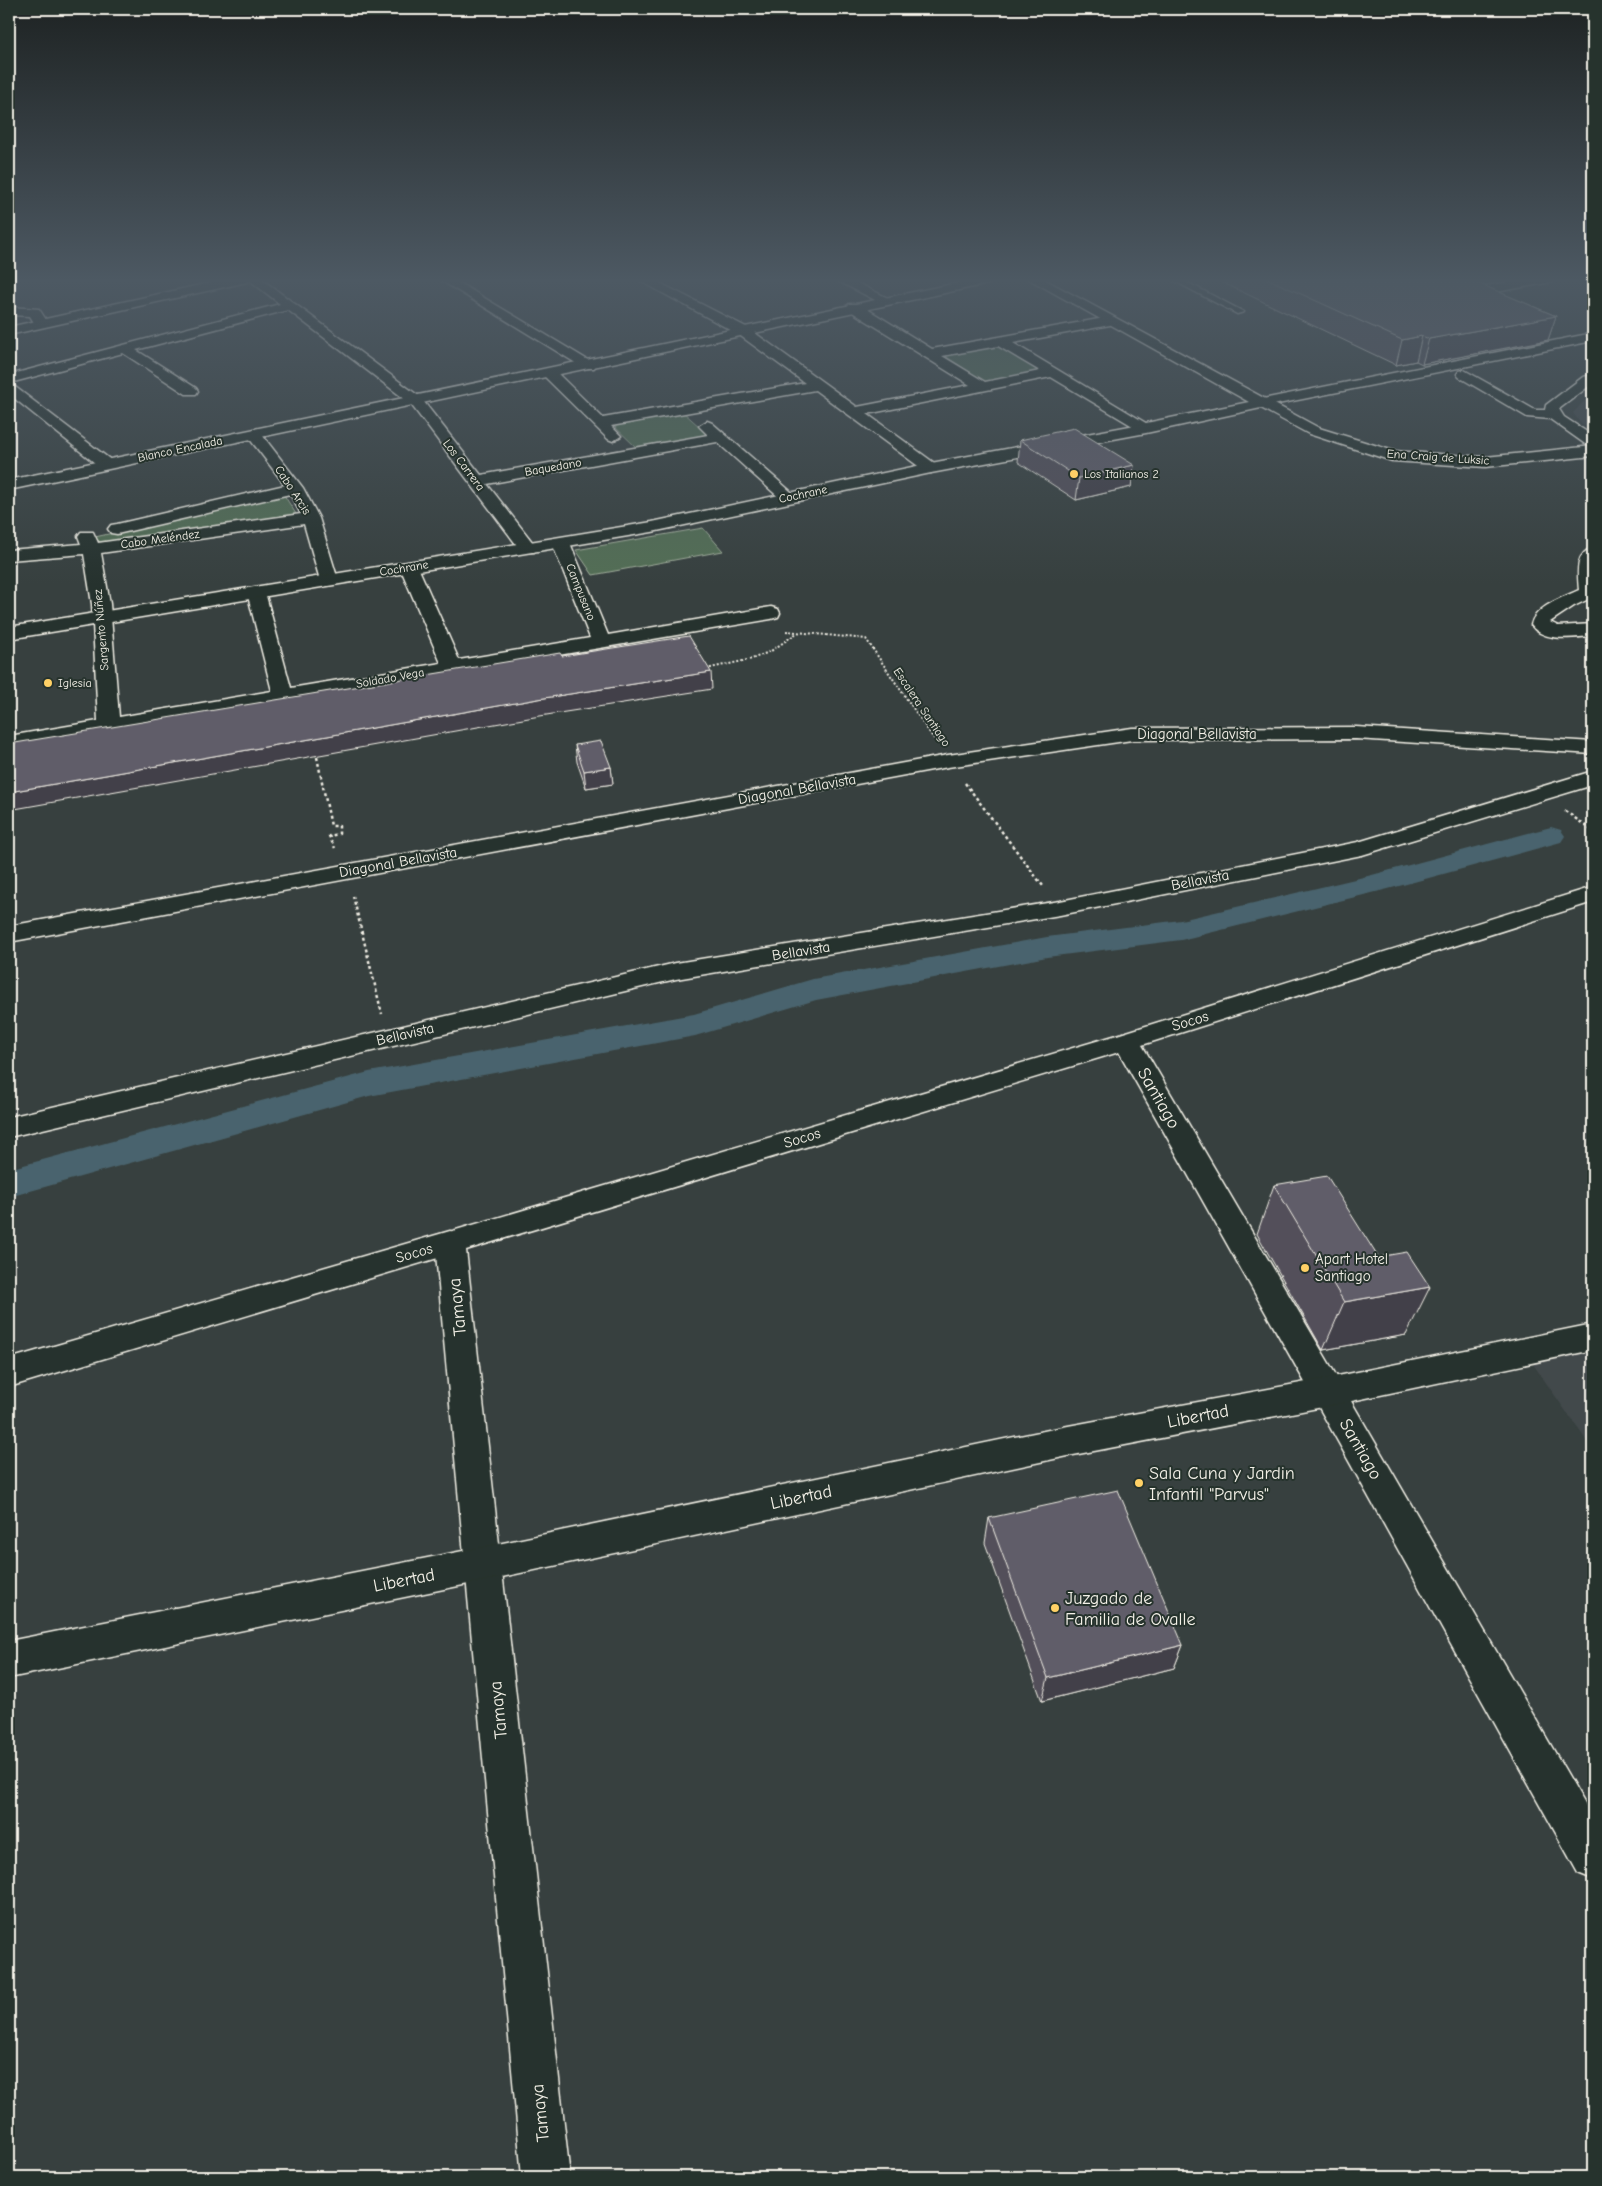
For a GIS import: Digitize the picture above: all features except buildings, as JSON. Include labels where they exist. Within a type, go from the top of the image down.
[{"type":"street","points":[[174,380],[191,391]]},
{"type":"street","name":"Los Carrera","points":[[388,380],[415,400],[528,548]]},
{"type":"street","name":"Blanco Encalada","points":[[9,485],[514,380]]},
{"type":"street","points":[[556,380],[600,422],[629,454]]},
{"type":"street","points":[[812,380],[931,468]]},
{"type":"street","points":[[972,380],[983,387]]},
{"type":"street","points":[[856,412],[1017,380]]},
{"type":"street","points":[[1064,380],[1146,428]]},
{"type":"street","name":"Ena Craig de Luksic","points":[[1220,380],[1314,431],[1392,456],[1485,462],[1593,452]]},
{"type":"street","name":"Cochrane","points":[[9,633],[652,527],[931,468],[1146,428],[1385,380]]},
{"type":"street","points":[[1281,413],[1436,380]]},
{"type":"street","points":[[1474,380],[1532,414],[1555,415]]},
{"type":"street","points":[[1588,380],[1552,408],[1558,420],[1593,442]]},
{"type":"street","points":[[600,422],[819,385]]},
{"type":"street","points":[[9,387],[106,464]]},
{"type":"street","points":[[685,408],[789,497]]},
{"type":"street","name":"Cabo Arcis","points":[[254,434],[294,488],[311,518],[329,580]]},
{"type":"street","name":"Baquedano","points":[[476,481],[720,437]]},
{"type":"street","name":"Cabo Meléndez","points":[[89,542],[294,488]]},
{"type":"street","name":"Cabo Meléndez","points":[[9,555],[89,542],[311,518]]},
{"type":"street","name":"Sargento Núñez","points":[[89,542],[102,617],[109,726]]},
{"type":"street","name":"Campusano","points":[[561,543],[601,642]]},
{"type":"street","points":[[1593,553],[1587,561],[1588,593],[1567,602],[1542,619],[1540,625],[1555,632],[1593,630]]},
{"type":"street","points":[[409,567],[452,667]]},
{"type":"street","points":[[256,592],[283,697]]},
{"type":"street","name":"Soldado Vega","points":[[9,742],[601,642],[774,622]]},
{"type":"street","name":"Diagonal Bellavista","points":[[9,934],[948,761],[1132,734],[1356,733],[1593,748]]},
{"type":"street","name":"Bellavista","points":[[9,1127],[676,971],[1060,908],[1362,848],[1593,778]]},
{"type":"street","name":"Socos","points":[[9,1373],[1126,1041],[1593,894]]},
{"type":"street","name":"Santiago","points":[[1126,1041],[1593,1858]]},
{"type":"street","name":"Tamaya","points":[[450,1243],[546,2177]]},
{"type":"street","name":"Libertad","points":[[9,1660],[483,1564],[1068,1441],[1328,1392],[1593,1337]]},
{"type":"path","name":"Escalera Santiago","points":[[774,622],[797,632],[866,640],[948,761],[1060,908]]},
{"type":"path","points":[[704,669],[765,654],[797,632]]},
{"type":"shaded area","points":[[1593,392],[1593,432],[1579,421],[1573,413]]},
{"type":"shaded area","points":[[1593,1351],[1593,1450],[1533,1364]]},
{"type":"green space","points":[[982,380],[1004,380],[987,383]]},
{"type":"green space","points":[[682,411],[710,436],[639,450],[612,424]]},
{"type":"green space","points":[[284,495],[296,514],[101,543],[95,537]]},
{"type":"green space","points":[[703,528],[723,551],[593,575],[576,550]]},
{"type":"waterway","points":[[9,1183],[369,1084],[695,1025],[813,990],[1047,947],[1181,930],[1377,883],[1551,836]]},
{"type":"place","name":"Los Italianos 2","points":[[1074,474]]},
{"type":"place","name":"Iglesia","points":[[48,683]]},
{"type":"place","name":"Apart Hotel Santiago","points":[[1305,1268]]},
{"type":"place","name":"Sala Cuna y Jardin Infantil \"Parvus\"","points":[[1139,1483]]},
{"type":"place","name":"Juzgado de Familia de Ovalle","points":[[1055,1608]]}]
